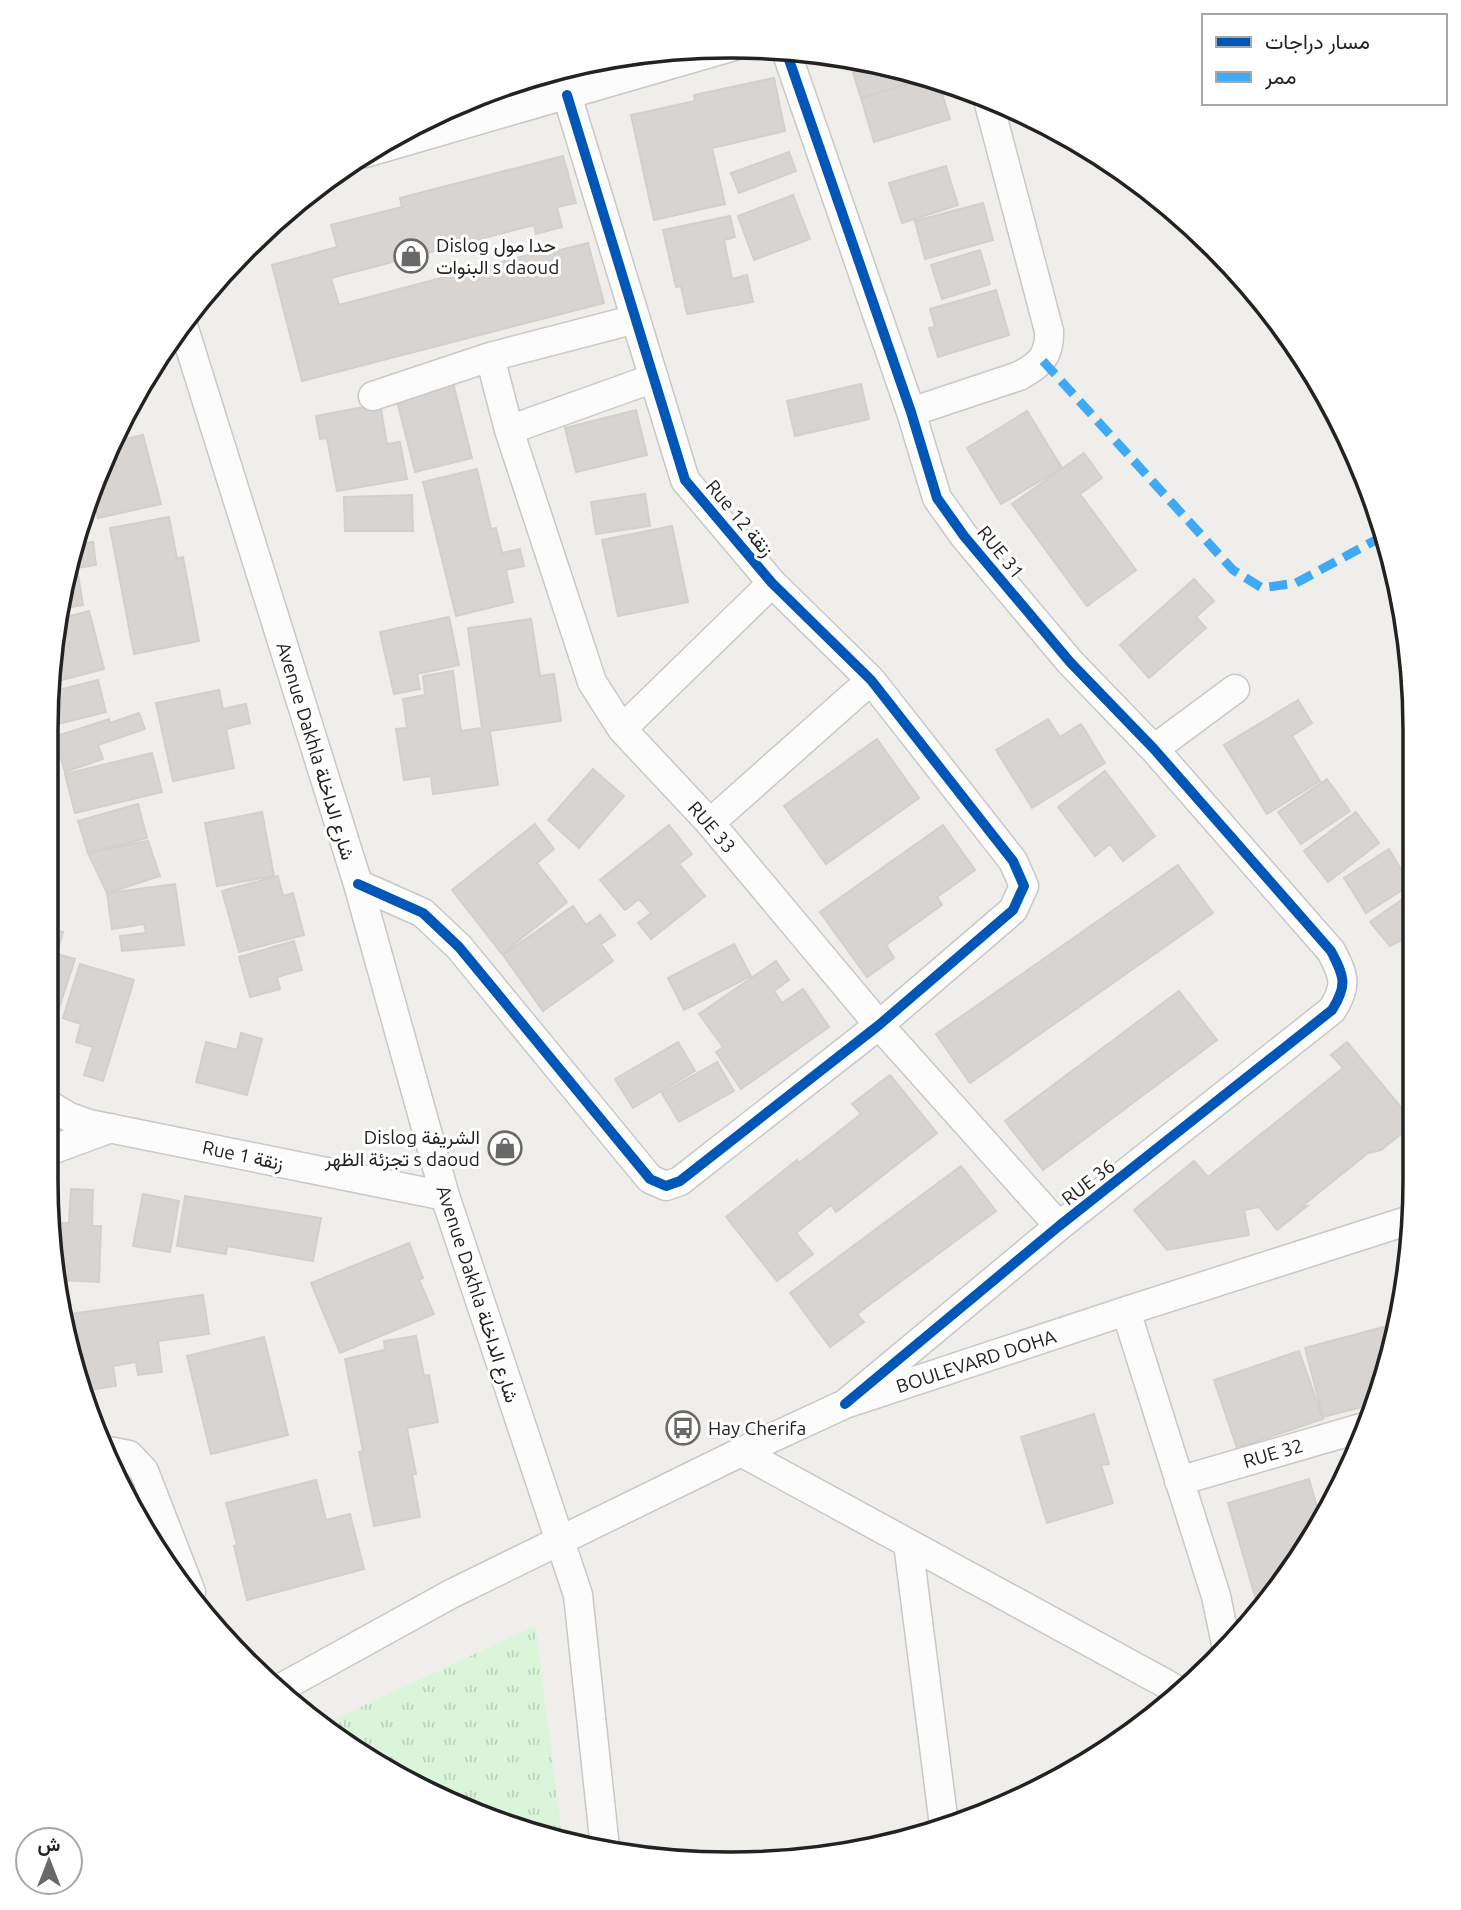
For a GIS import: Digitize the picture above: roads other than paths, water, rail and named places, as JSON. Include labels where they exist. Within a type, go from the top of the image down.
[{"type":"street","points":[[433,127],[567,95],[690,59]]},
{"type":"street","name":"RUE 31","points":[[789,61],[911,412],[937,498],[964,536],[1070,662],[1154,749],[1331,951],[1345,983]]},
{"type":"street","name":"Rue 12 زنقة","points":[[567,95],[685,480],[772,583],[872,680],[1013,862],[1024,886],[1013,910],[879,1025]]},
{"type":"street","points":[[911,412],[1019,376],[1035,368],[1047,353],[1049,331],[991,110]]},
{"type":"street","points":[[373,396],[490,357],[636,319]]},
{"type":"street","name":"Avenue Dakhla شارع الداخلة","points":[[186,337],[358,884],[445,1196],[578,1595],[604,1840]]},
{"type":"street","name":"RUE 33","points":[[490,357],[509,430],[592,682],[622,729],[710,823],[879,1025],[1059,1226]]},
{"type":"street","points":[[509,430],[654,379]]},
{"type":"street","points":[[622,729],[772,583]]},
{"type":"street","points":[[710,823],[872,680]]},
{"type":"street","points":[[1154,749],[1235,689]]},
{"type":"street","points":[[358,884],[424,914],[459,947],[650,1178],[666,1186],[680,1181],[879,1025]]},
{"type":"street","name":"RUE 36","points":[[845,1404],[1059,1226],[1332,1010],[1345,983]]},
{"type":"street","name":"Rue 1 زنقة","points":[[58,1110],[69,1116],[111,1128],[445,1196]]},
{"type":"street","points":[[58,1148],[111,1128]]},
{"type":"street","name":"BOULEVARD DOHA","points":[[287,1685],[451,1594],[845,1404],[1402,1223]]},
{"type":"street","points":[[1126,1311],[1216,1596],[1224,1636]]},
{"type":"street","name":"RUE 32","points":[[1179,1481],[1355,1430]]},
{"type":"street","points":[[741,1452],[1172,1687]]},
{"type":"street","points":[[116,1453],[129,1455],[144,1471],[181,1568]]},
{"type":"street","points":[[908,1543],[943,1818]]},
{"type":"place","name":"Dislog حدا مول البنوات s daoud","points":[[411,256]]},
{"type":"place","name":"Dislog الشريفة تجزئة الظهر s daoud","points":[[505,1148]]},
{"type":"place","name":"Hay Cherifa","points":[[683,1428]]}]
